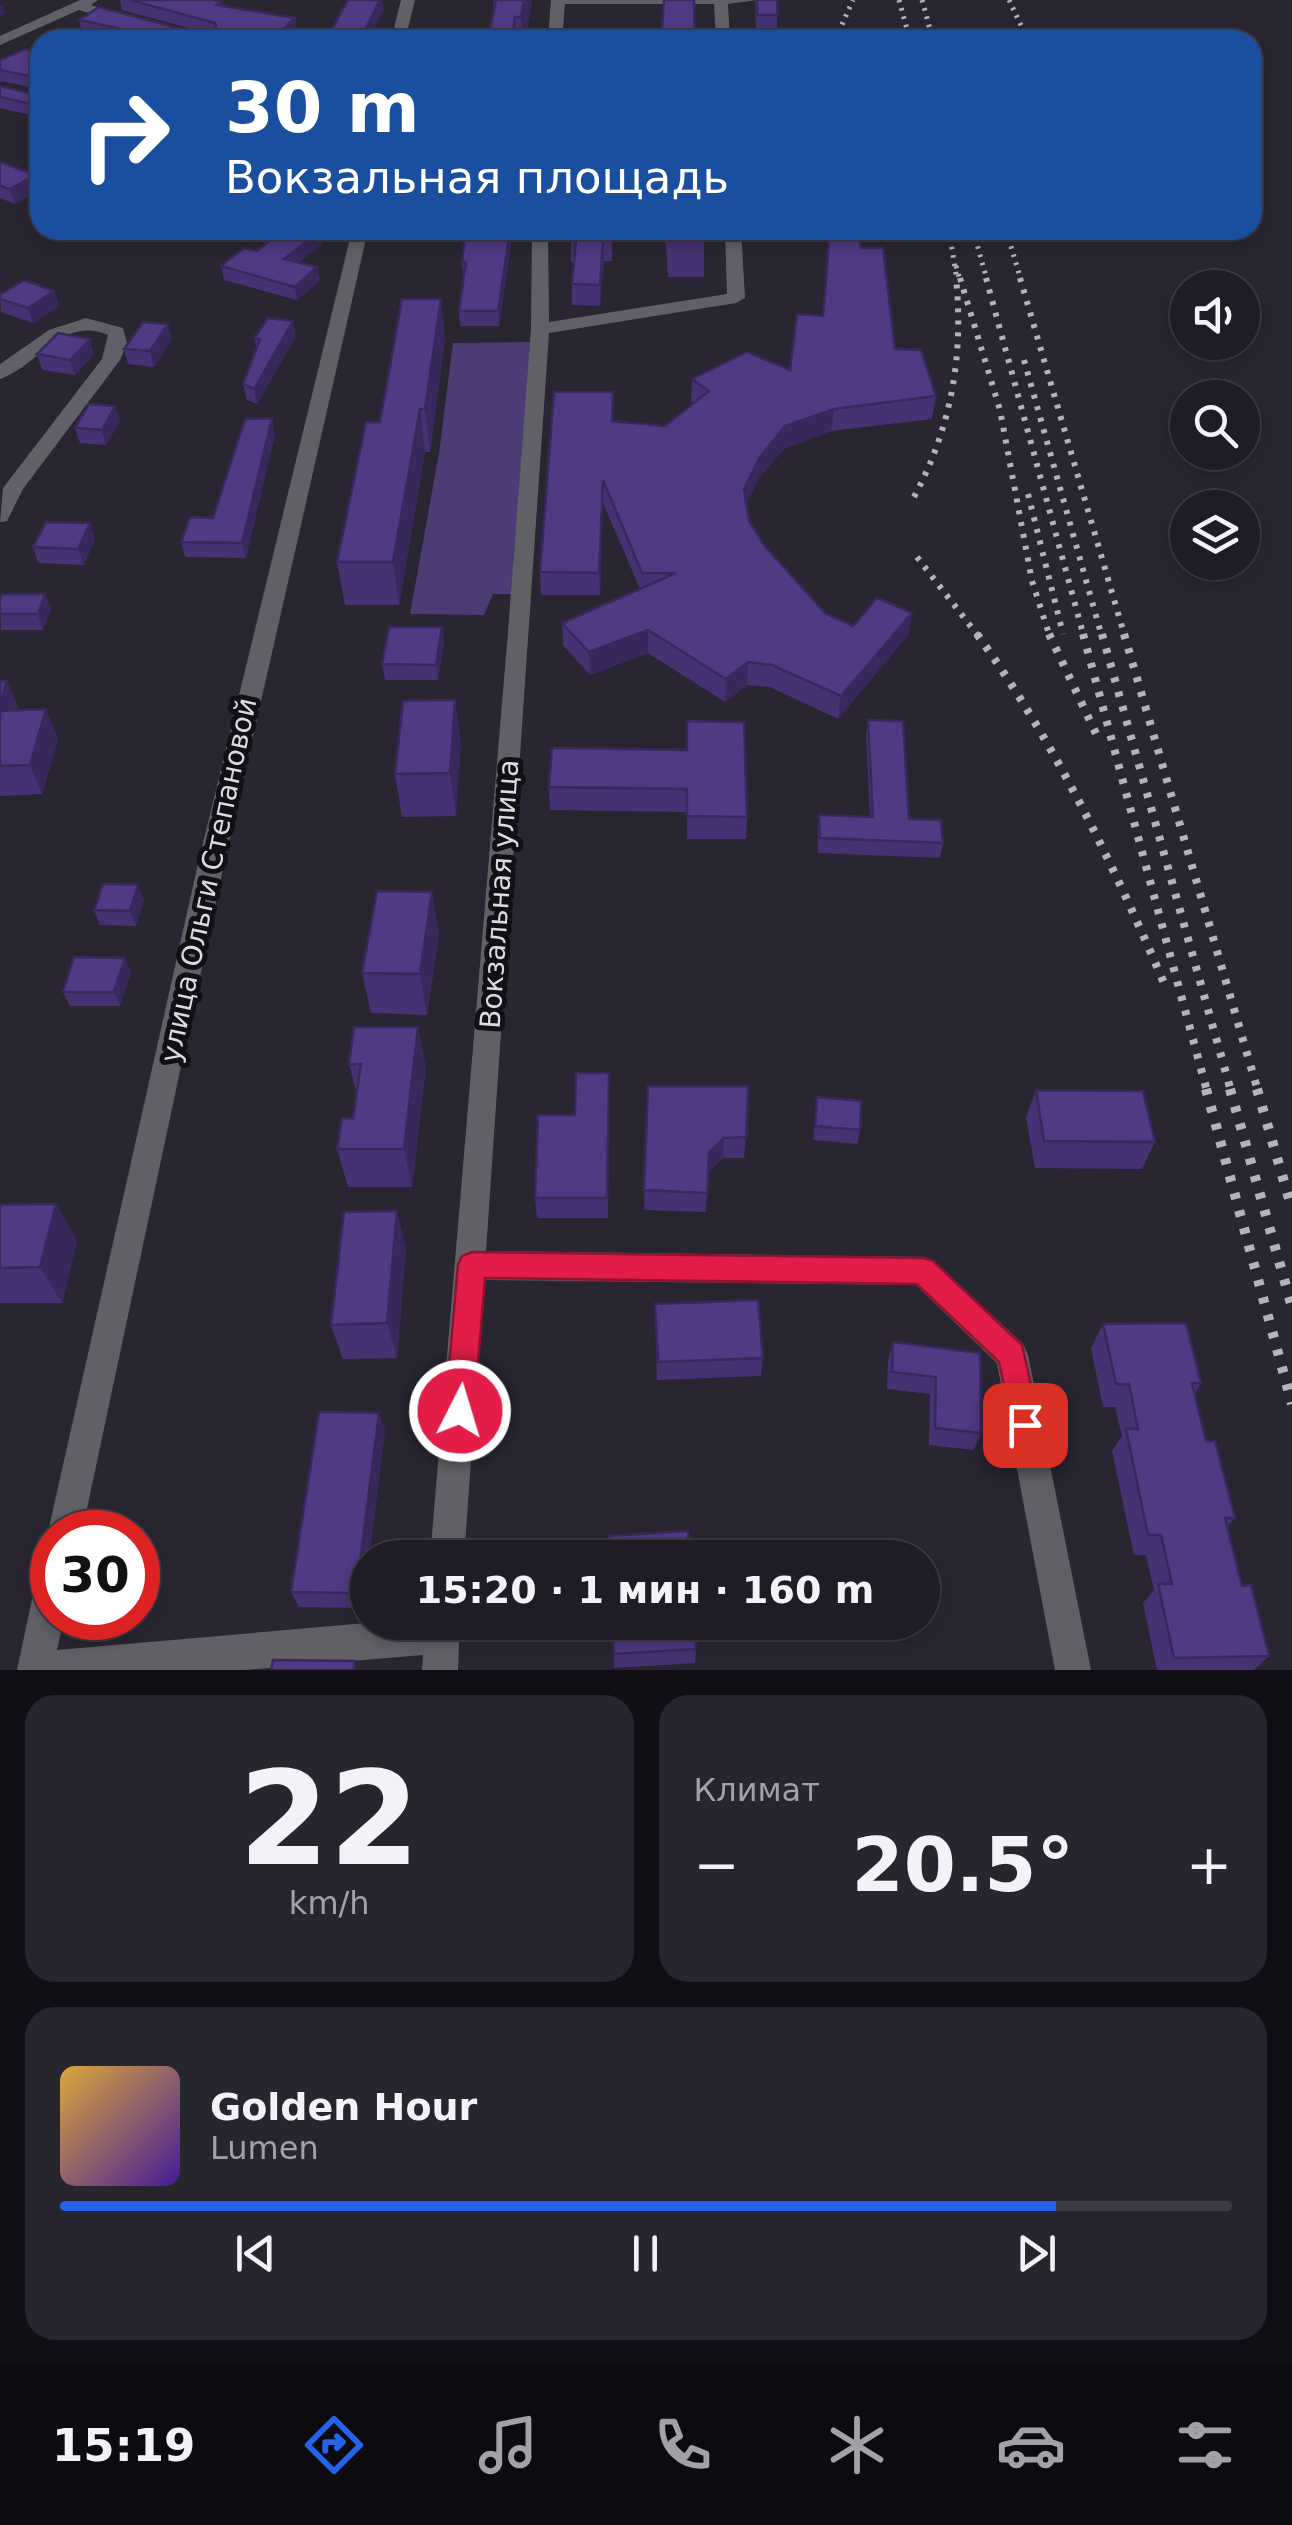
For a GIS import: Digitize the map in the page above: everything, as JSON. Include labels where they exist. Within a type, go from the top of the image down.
[{"type":"street","points":[[400,30],[408,0]]},
{"type":"street","points":[[556,30],[558,0],[750,0]]},
{"type":"street","points":[[720,1],[721,30]]},
{"type":"street","points":[[0,42],[85,3],[135,22]]},
{"type":"street","name":"улица Ольги Степановой","points":[[70,1510],[262,631],[308,461],[336,320],[357,240]]},
{"type":"street","name":"Вокзальная улица","points":[[449,1540],[540,329],[540,240]]},
{"type":"street","points":[[540,329],[736,298],[733,240]]},
{"type":"street","points":[[0,374],[60,332],[89,320],[117,332],[118,343],[111,360],[13,488],[0,516]]},
{"type":"street","points":[[472,1265],[923,1271],[1012,1355],[1072,1670]]},
{"type":"street","points":[[41,1640],[35,1670],[441,1642]]},
{"type":"shaded area","points":[[531,342],[511,594],[493,594],[484,615],[410,614],[439,453],[453,343]]},
{"type":"building","points":[[130,0],[214,0],[221,2],[217,5],[295,18],[282,30],[217,30],[215,23]]},
{"type":"building","points":[[348,0],[380,0],[365,30],[332,30]]},
{"type":"building","points":[[496,0],[524,0],[513,30],[490,30]]},
{"type":"building","points":[[664,0],[694,0],[695,30],[662,30]]},
{"type":"building","points":[[757,0],[777,0],[778,15],[757,15]]},
{"type":"building","points":[[99,7],[185,30],[126,30],[79,20]]},
{"type":"building","points":[[25,49],[30,51],[30,76],[0,70],[0,60]]},
{"type":"building","points":[[0,86],[30,94],[30,104],[0,97]]},
{"type":"building","points":[[0,162],[30,173],[30,178],[10,189],[0,186]]},
{"type":"building","points":[[271,240],[308,240],[284,259],[317,267],[295,287],[221,266],[244,248],[257,251]]},
{"type":"building","points":[[465,240],[509,240],[498,311],[459,311],[466,262],[462,262]]},
{"type":"building","points":[[612,240],[603,241],[600,285],[572,284],[576,241],[571,241]]},
{"type":"building","points":[[829,240],[860,240],[861,248],[883,248],[895,349],[921,350],[936,396],[834,409],[785,426],[760,457],[744,489],[749,521],[764,545],[825,613],[853,626],[877,598],[912,613],[841,696],[772,665],[748,662],[726,679],[648,630],[589,652],[562,623],[676,573],[642,573],[603,480],[599,573],[540,572],[554,392],[613,392],[612,421],[665,426],[709,391],[692,379],[747,352],[790,370],[797,314],[823,316]]},
{"type":"building","points":[[24,280],[54,291],[28,308],[0,299],[0,295]]},
{"type":"building","points":[[402,299],[441,299],[425,409],[420,409],[393,562],[337,562],[366,422],[380,422]]},
{"type":"building","points":[[268,318],[293,321],[254,389],[243,384],[260,339],[254,338]]},
{"type":"building","points":[[143,322],[168,324],[150,351],[124,349]]},
{"type":"building","points":[[58,333],[90,339],[70,360],[37,354]]},
{"type":"building","points":[[89,404],[115,406],[102,430],[75,428]]},
{"type":"building","points":[[272,418],[242,543],[181,542],[190,517],[213,518],[245,419]]},
{"type":"building","points":[[46,522],[90,523],[78,549],[33,547]]},
{"type":"building","points":[[2,594],[45,594],[38,614],[0,614]]},
{"type":"building","points":[[389,627],[442,627],[436,665],[382,664]]},
{"type":"building","points":[[0,681],[7,681],[0,702]]},
{"type":"building","points":[[455,700],[450,773],[395,774],[403,701]]},
{"type":"building","points":[[46,709],[30,765],[0,766],[0,711]]},
{"type":"building","points":[[868,720],[903,721],[909,819],[941,820],[943,843],[820,838],[819,815],[873,817]]},
{"type":"building","points":[[687,721],[744,722],[747,817],[687,816],[687,789],[549,787],[552,748],[687,750]]},
{"type":"building","points":[[103,884],[138,885],[130,911],[94,910]]},
{"type":"building","points":[[377,891],[432,892],[420,974],[362,973]]},
{"type":"building","points":[[74,957],[125,958],[114,992],[63,992]]},
{"type":"building","points":[[354,1027],[418,1027],[404,1149],[337,1149],[342,1118],[353,1118],[361,1064],[349,1064]]},
{"type":"building","points":[[576,1073],[609,1073],[607,1198],[535,1198],[538,1115],[575,1115]]},
{"type":"building","points":[[648,1086],[748,1086],[746,1137],[724,1138],[709,1152],[707,1193],[644,1190]]},
{"type":"building","points":[[1036,1090],[1143,1091],[1155,1142],[1044,1141]]},
{"type":"building","points":[[817,1097],[861,1101],[860,1130],[815,1126]]},
{"type":"building","points":[[56,1204],[40,1267],[0,1268],[0,1205]]},
{"type":"building","points":[[397,1211],[387,1323],[331,1325],[344,1212]]},
{"type":"building","points":[[758,1300],[763,1358],[658,1362],[655,1304]]},
{"type":"building","points":[[1186,1323],[1201,1383],[1192,1383],[1206,1441],[1215,1441],[1235,1518],[1225,1518],[1242,1586],[1251,1585],[1269,1656],[1174,1658],[1158,1584],[1172,1584],[1161,1535],[1148,1535],[1126,1429],[1138,1429],[1129,1384],[1116,1384],[1103,1324]]},
{"type":"building","points":[[893,1342],[980,1353],[981,1433],[935,1428],[936,1377],[892,1372]]},
{"type":"building","points":[[319,1412],[379,1413],[363,1540],[350,1540],[350,1593],[291,1592]]},
{"type":"building","points":[[688,1531],[689,1540],[609,1540],[609,1536]]},
{"type":"building","points":[[613,1640],[695,1640],[696,1649],[614,1654]]},
{"type":"building","points":[[273,1660],[355,1661],[354,1670],[271,1670]]},
{"type":"railway","points":[[840,30],[853,0]]},
{"type":"railway","points":[[899,0],[907,30]]},
{"type":"railway","points":[[922,0],[930,30]]},
{"type":"railway","points":[[1009,0],[1023,30]]},
{"type":"railway","points":[[951,240],[957,280]]},
{"type":"railway","points":[[976,240],[987,280]]},
{"type":"railway","points":[[1009,240],[1021,280]]},
{"type":"railway","points":[[956,266],[960,280]]},
{"type":"railway","points":[[914,497],[937,445],[952,391],[958,335],[956,278]]},
{"type":"railway","points":[[960,278],[1000,410],[1032,581],[1049,634]]},
{"type":"railway","points":[[986,278],[1084,637]]},
{"type":"railway","points":[[1020,278],[1125,637]]},
{"type":"railway","points":[[1024,360],[1102,637]]},
{"type":"railway","points":[[1028,494],[1063,634]]},
{"type":"railway","points":[[917,557],[979,637]]},
{"type":"railway","points":[[977,634],[1033,719],[1082,807],[1167,990]]},
{"type":"railway","points":[[1049,634],[1100,742]]},
{"type":"railway","points":[[1083,634],[1207,1091]]},
{"type":"railway","points":[[1102,634],[1231,1091]]},
{"type":"railway","points":[[1124,634],[1258,1091]]},
{"type":"railway","points":[[1206,1089],[1292,1404]]},
{"type":"railway","points":[[1230,1089],[1292,1307]]},
{"type":"railway","points":[[1257,1089],[1292,1209]]},
{"type":"route","points":[[460,1411],[472,1265],[923,1271],[1012,1355],[1025,1425]]}]
